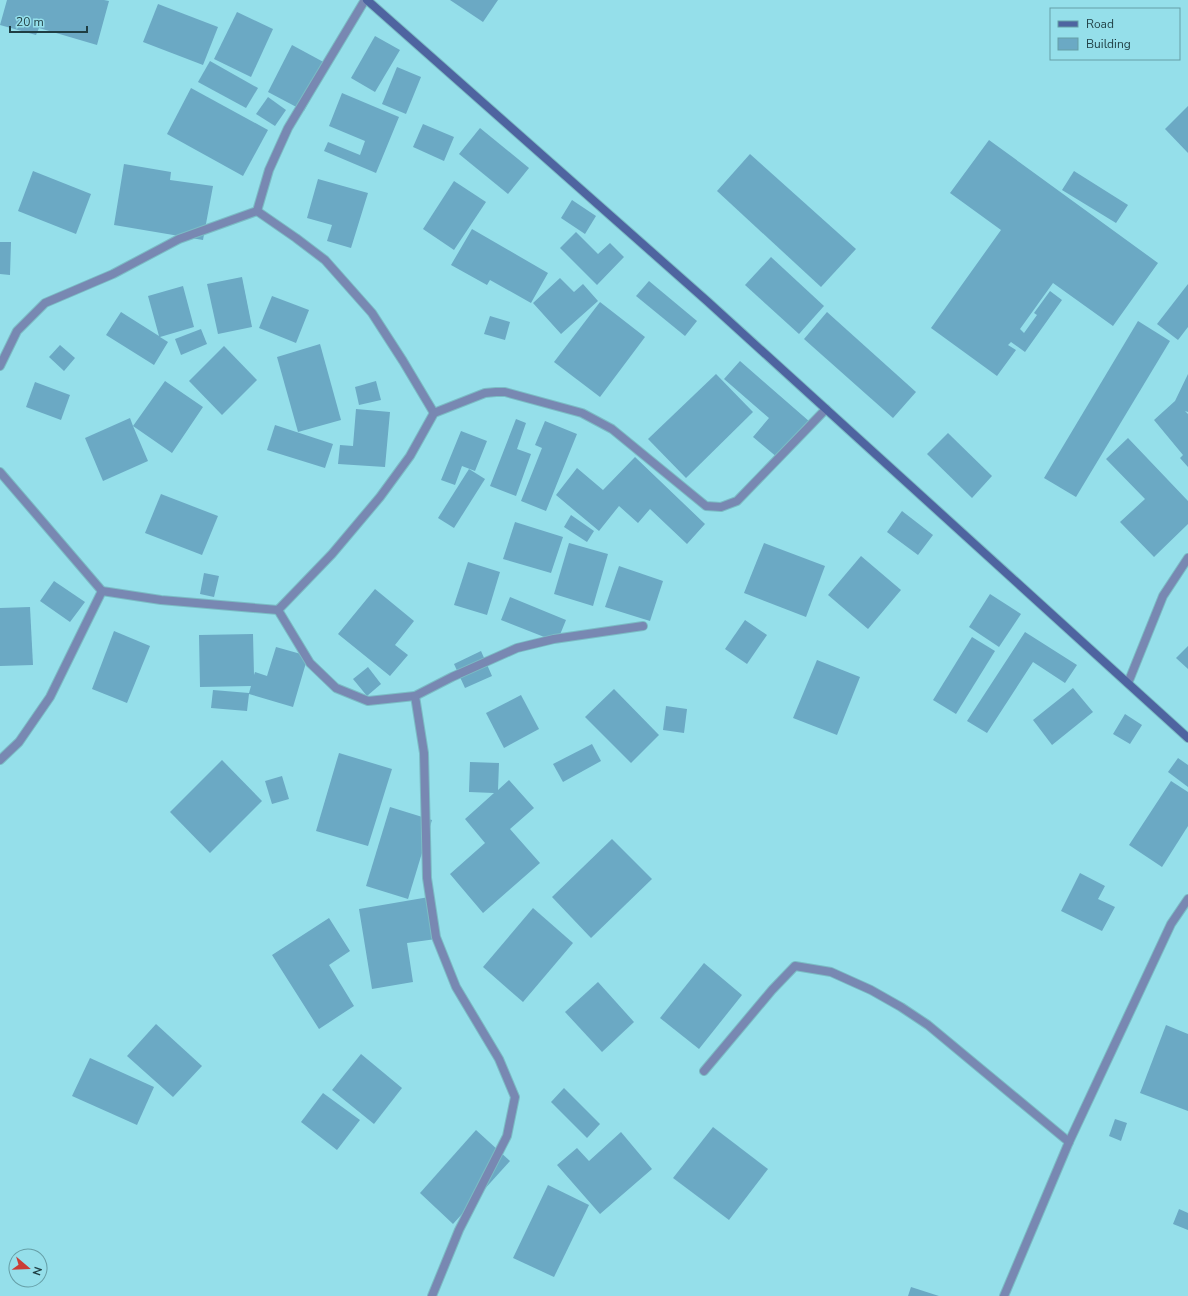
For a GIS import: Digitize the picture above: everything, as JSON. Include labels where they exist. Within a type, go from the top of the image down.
[{"type":"street","points":[[258,211],[270,170],[288,128],[366,0],[707,301],[1188,738]]},
{"type":"street","points":[[0,366],[17,331],[45,303],[113,274],[179,239],[258,211]]},
{"type":"street","points":[[258,211],[325,260],[372,314],[434,413]]},
{"type":"street","points":[[278,610],[332,554],[380,496],[410,456],[434,413],[485,393],[505,392],[582,413],[612,429],[706,506],[721,507],[736,501],[826,409]]},
{"type":"street","points":[[0,472],[102,591],[161,600],[278,610]]},
{"type":"street","points":[[1128,683],[1163,596],[1188,558]]},
{"type":"street","points":[[0,760],[19,742],[50,697],[102,591]]},
{"type":"street","points":[[278,610],[310,663],[336,688],[368,701],[415,696],[452,677],[517,648],[554,639],[642,626]]},
{"type":"street","points":[[415,696],[424,753],[427,878],[436,937],[456,987],[500,1059],[515,1097],[507,1136],[458,1230],[432,1296]]},
{"type":"street","points":[[1004,1296],[1070,1142],[1171,924],[1188,899]]},
{"type":"street","points":[[704,1071],[772,990],[795,966],[831,972],[871,990],[901,1007],[928,1025],[1070,1142]]},
{"type":"building","points":[[7,0],[109,1],[97,45],[39,28],[36,35],[0,25]]},
{"type":"building","points":[[450,0],[498,0],[483,22]]},
{"type":"building","points":[[158,4],[218,27],[203,65],[143,42]]},
{"type":"building","points":[[237,12],[273,29],[251,77],[214,59]]},
{"type":"building","points":[[375,36],[400,50],[375,92],[351,78]]},
{"type":"building","points":[[292,45],[329,65],[304,111],[268,92]]},
{"type":"building","points":[[210,61],[258,88],[246,108],[198,82]]},
{"type":"building","points":[[397,67],[421,77],[406,114],[382,104]]},
{"type":"building","points":[[191,88],[268,130],[243,176],[167,134]]},
{"type":"building","points":[[342,93],[399,117],[376,173],[324,151],[328,142],[360,155],[365,141],[329,126]]},
{"type":"building","points":[[268,97],[286,110],[275,126],[256,114]]},
{"type":"building","points":[[1188,106],[1188,153],[1165,129]]},
{"type":"building","points":[[423,124],[454,137],[444,161],[413,147]]},
{"type":"building","points":[[480,128],[529,168],[508,194],[459,154]]},
{"type":"building","points":[[989,140],[1158,263],[1113,326],[1053,283],[1020,329],[1024,333],[1037,315],[1034,313],[1050,291],[1062,300],[1025,352],[1011,342],[1008,345],[1016,350],[997,376],[931,328],[1001,230],[950,193]]},
{"type":"building","points":[[750,154],[856,249],[821,287],[717,191]]},
{"type":"building","points":[[124,164],[171,172],[170,180],[213,186],[203,240],[114,225]]},
{"type":"building","points":[[33,171],[91,194],[76,234],[18,211]]},
{"type":"building","points":[[1074,171],[1128,205],[1116,223],[1062,190]]},
{"type":"building","points":[[318,179],[368,193],[351,248],[327,241],[332,225],[307,218]]},
{"type":"building","points":[[454,181],[486,202],[454,250],[423,229]]},
{"type":"building","points":[[572,200],[596,216],[585,234],[561,218]]},
{"type":"building","points":[[472,229],[548,273],[531,303],[490,280],[487,285],[451,265]]},
{"type":"building","points":[[576,232],[598,254],[610,243],[624,257],[597,285],[560,248]]},
{"type":"building","points":[[0,242],[11,242],[10,275],[0,274]]},
{"type":"building","points":[[771,257],[824,306],[799,334],[745,285]]},
{"type":"building","points":[[242,277],[252,327],[218,334],[207,284]]},
{"type":"building","points":[[560,278],[574,292],[583,284],[598,301],[561,334],[533,303]]},
{"type":"building","points":[[649,281],[697,321],[685,336],[636,296]]},
{"type":"building","points":[[1188,284],[1188,327],[1178,340],[1157,324]]},
{"type":"building","points":[[183,286],[194,327],[160,337],[168,342],[154,365],[106,335],[121,312],[159,336],[148,296]]},
{"type":"building","points":[[272,296],[309,310],[296,343],[259,328]]},
{"type":"building","points":[[600,302],[645,337],[600,397],[554,362]]},
{"type":"building","points":[[827,312],[916,392],[893,418],[804,339]]},
{"type":"building","points":[[490,316],[510,322],[505,340],[484,334]]},
{"type":"building","points":[[1138,321],[1170,341],[1076,497],[1044,478]]},
{"type":"building","points":[[201,329],[207,344],[181,355],[175,339]]},
{"type":"building","points":[[320,344],[341,420],[298,432],[277,357]]},
{"type":"building","points":[[60,345],[75,358],[64,371],[49,357]]},
{"type":"building","points":[[224,346],[257,380],[222,415],[189,381]]},
{"type":"building","points":[[740,361],[810,422],[778,458],[753,437],[769,418],[724,379]]},
{"type":"building","points":[[716,374],[753,412],[686,478],[648,439]]},
{"type":"building","points":[[1188,374],[1188,412],[1185,411],[1188,414],[1188,467],[1180,458],[1183,455],[1154,420],[1175,401]]},
{"type":"building","points":[[165,381],[203,407],[172,453],[133,426]]},
{"type":"building","points":[[376,381],[381,400],[359,405],[355,387]]},
{"type":"building","points":[[35,382],[70,395],[61,420],[26,407]]},
{"type":"building","points":[[356,409],[390,412],[385,467],[338,464],[340,445],[353,446]]},
{"type":"building","points":[[130,418],[148,461],[103,481],[85,438]]},
{"type":"building","points":[[516,419],[526,423],[517,449],[531,454],[516,496],[490,486]]},
{"type":"building","points":[[545,421],[577,434],[546,511],[521,501],[542,448],[535,445]]},
{"type":"building","points":[[275,425],[333,444],[325,468],[267,450]]},
{"type":"building","points":[[461,431],[487,441],[475,471],[462,466],[455,485],[441,480]]},
{"type":"building","points":[[948,433],[992,476],[972,498],[927,454]]},
{"type":"building","points":[[1128,438],[1188,501],[1188,524],[1154,557],[1120,522],[1145,499],[1106,459]]},
{"type":"building","points":[[635,457],[705,524],[687,544],[650,509],[638,523],[619,506],[599,531],[556,495],[577,468],[603,490]]},
{"type":"building","points":[[469,469],[485,479],[454,528],[438,518]]},
{"type":"building","points":[[161,494],[218,516],[202,555],[145,533]]},
{"type":"building","points":[[902,511],[933,535],[918,555],[887,532]]},
{"type":"building","points":[[571,515],[594,531],[587,542],[564,527]]},
{"type":"building","points":[[515,522],[563,537],[551,573],[503,559]]},
{"type":"building","points":[[569,543],[608,554],[593,606],[554,594]]},
{"type":"building","points":[[764,543],[825,566],[806,617],[744,593]]},
{"type":"building","points":[[861,556],[901,590],[868,629],[828,595]]},
{"type":"building","points":[[468,562],[500,572],[487,615],[454,605]]},
{"type":"building","points":[[619,566],[663,581],[650,621],[605,607]]},
{"type":"building","points":[[204,573],[219,576],[214,597],[200,594]]},
{"type":"building","points":[[54,581],[85,602],[70,622],[40,601]]},
{"type":"building","points":[[375,589],[414,621],[395,645],[408,655],[390,676],[338,634]]},
{"type":"building","points":[[990,594],[1021,614],[999,647],[969,627]]},
{"type":"building","points":[[510,597],[566,620],[557,642],[501,620]]},
{"type":"building","points":[[30,607],[33,665],[0,666],[0,608]]},
{"type":"building","points":[[745,620],[767,635],[747,664],[725,649]]},
{"type":"building","points":[[114,631],[150,646],[127,703],[92,689]]},
{"type":"building","points":[[1025,632],[1077,665],[1065,683],[1033,662],[987,733],[967,721]]},
{"type":"building","points":[[253,634],[254,675],[255,672],[267,676],[276,647],[308,656],[293,707],[249,694],[247,711],[211,708],[213,690],[249,693],[251,686],[200,687],[199,635]]},
{"type":"building","points":[[972,637],[995,651],[956,714],[933,700]]},
{"type":"building","points":[[1188,646],[1188,669],[1176,658]]},
{"type":"building","points":[[481,651],[492,676],[465,688],[454,664]]},
{"type":"building","points":[[817,660],[860,677],[837,735],[793,718]]},
{"type":"building","points":[[368,667],[381,684],[367,696],[353,679]]},
{"type":"building","points":[[1073,688],[1093,712],[1052,745],[1033,720]]},
{"type":"building","points":[[614,689],[659,735],[631,763],[585,717]]},
{"type":"building","points":[[521,695],[539,729],[504,748],[486,713]]},
{"type":"building","points":[[666,706],[687,709],[684,733],[663,730]]},
{"type":"building","points":[[1125,714],[1142,725],[1130,744],[1113,734]]},
{"type":"building","points":[[592,744],[601,761],[563,782],[553,764]]},
{"type":"building","points":[[339,753],[392,769],[368,846],[316,831]]},
{"type":"building","points":[[1178,758],[1188,765],[1188,787],[1168,772]]},
{"type":"building","points":[[222,760],[262,801],[210,853],[170,812]]},
{"type":"building","points":[[470,762],[499,763],[498,790],[509,780],[534,808],[510,829],[540,863],[483,913],[450,874],[485,843],[465,819],[494,793],[469,792]]},
{"type":"building","points":[[282,776],[289,799],[272,804],[265,781]]},
{"type":"building","points":[[1171,781],[1188,792],[1188,826],[1162,867],[1129,845]]},
{"type":"building","points":[[390,807],[432,820],[408,899],[366,886]]},
{"type":"building","points":[[612,839],[652,879],[591,938],[552,897]]},
{"type":"building","points":[[1080,873],[1105,886],[1098,899],[1115,907],[1102,931],[1061,911]]},
{"type":"building","points":[[429,897],[436,939],[407,943],[413,982],[372,989],[359,909]]},
{"type":"building","points":[[533,908],[573,943],[523,1002],[483,967]]},
{"type":"building","points":[[329,918],[350,951],[329,965],[354,1006],[319,1029],[272,955]]},
{"type":"building","points":[[704,963],[742,995],[699,1049],[660,1018]]},
{"type":"building","points":[[598,982],[634,1022],[602,1052],[565,1012]]},
{"type":"building","points":[[156,1024],[202,1066],[173,1097],[127,1056]]},
{"type":"building","points":[[1166,1025],[1188,1034],[1188,1111],[1140,1093]]},
{"type":"building","points":[[361,1054],[402,1088],[374,1124],[332,1090]]},
{"type":"building","points":[[90,1058],[154,1087],[137,1125],[72,1096]]},
{"type":"building","points":[[564,1088],[600,1124],[587,1138],[551,1102]]},
{"type":"building","points":[[323,1093],[360,1120],[337,1150],[301,1122]]},
{"type":"building","points":[[1115,1119],[1127,1123],[1121,1141],[1109,1136]]},
{"type":"building","points":[[713,1127],[768,1169],[729,1220],[673,1178]]},
{"type":"building","points":[[476,1130],[510,1161],[453,1224],[420,1193]]},
{"type":"building","points":[[621,1132],[652,1169],[600,1214],[557,1165],[577,1148],[589,1161]]},
{"type":"building","points":[[548,1185],[589,1205],[554,1277],[513,1258]]},
{"type":"building","points":[[1179,1209],[1188,1213],[1188,1230],[1173,1224]]},
{"type":"building","points":[[911,1287],[939,1296],[908,1296]]}]
